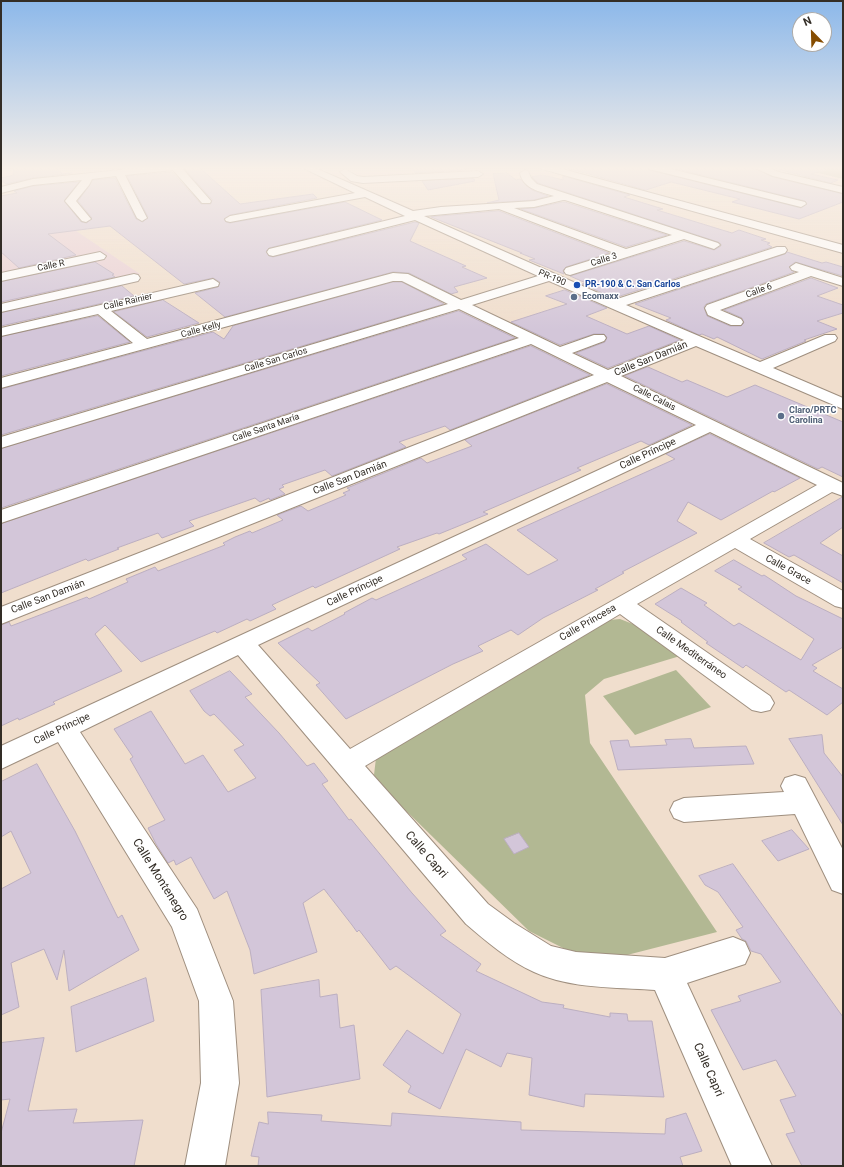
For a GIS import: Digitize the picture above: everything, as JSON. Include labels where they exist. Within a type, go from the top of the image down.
[{"type":"main road","points":[[273,252],[323,235],[387,221]]},
{"type":"main road","name":"PR-190","points":[[425,221],[843,404]]},
{"type":"main road","points":[[538,221],[625,253]]},
{"type":"main road","points":[[641,221],[714,245]]},
{"type":"main road","points":[[743,221],[843,249]]},
{"type":"main road","points":[[774,221],[843,240]]},
{"type":"main road","name":"Calle 3","points":[[570,271],[684,235]]},
{"type":"main road","points":[[615,304],[781,250]]},
{"type":"main road","name":"Calle R","points":[[1,277],[100,256]]},
{"type":"main road","points":[[763,256],[843,282]]},
{"type":"main road","name":"Calle 6","points":[[736,322],[713,312],[712,308],[810,272]]},
{"type":"main road","name":"Calle Calais","points":[[400,277],[462,304],[709,426],[838,487]]},
{"type":"main road","name":"Calle Kelly","points":[[1,383],[400,277]]},
{"type":"main road","name":"Calle San Carlos","points":[[1,443],[550,277]]},
{"type":"main road","points":[[1,308],[134,278]]},
{"type":"main road","name":"Calle Rainier","points":[[99,308],[213,283]]},
{"type":"main road","points":[[1,332],[99,308]]},
{"type":"main road","name":"Calle Rainier","points":[[99,308],[145,344]]},
{"type":"main road","points":[[559,352],[599,338]]},
{"type":"main road","points":[[759,368],[830,338]]},
{"type":"main road","name":"Calle Santa María","points":[[1,517],[531,339]]},
{"type":"main road","name":"Calle San Damián","points":[[1,616],[698,340]]},
{"type":"main road","name":"Calle Príncipe","points":[[1,758],[242,643],[709,426]]},
{"type":"main road","name":"Calle Princesa","points":[[346,764],[734,539],[838,487]]},
{"type":"main road","name":"Calle Grace","points":[[734,539],[843,601]]},
{"type":"main road","name":"Calle Mediterráneo","points":[[621,604],[761,703]]},
{"type":"main road","name":"Calle Capri","points":[[242,643],[477,914],[502,934],[544,960],[569,966],[665,974],[733,953]]},
{"type":"main road","name":"Calle Montenegro","points":[[63,728],[186,920],[216,1001],[220,1083],[205,1166]]},
{"type":"main road","points":[[684,810],[799,794],[843,880]]},
{"type":"main road","name":"Calle Capri","points":[[665,974],[752,1166]]},
{"type":"shaded area","points":[[22,221],[62,221],[140,274],[1,307],[1,225]]},
{"type":"green space","points":[[620,619],[638,626],[680,656],[604,679],[585,695],[590,743],[717,932],[627,955],[575,954],[529,931],[393,798],[374,775],[376,758],[609,620]]},
{"type":"green space","points":[[676,670],[711,707],[635,735],[603,696]]},
{"type":"building","points":[[1,221],[81,221],[87,223],[89,221],[226,221],[230,223],[238,221],[376,221],[269,248],[266,251],[269,256],[273,257],[415,222],[419,223],[410,241],[466,266],[462,267],[487,278],[454,287],[458,292],[451,294],[409,273],[393,272],[225,317],[195,293],[218,287],[220,282],[213,278],[184,284],[110,226],[48,234],[76,255],[19,268],[1,252]]},
{"type":"building","points":[[442,221],[526,221],[609,253],[566,267],[563,270],[564,274],[529,260],[535,259],[520,253],[522,253]]},
{"type":"building","points":[[555,221],[625,221],[667,235],[626,247]]},
{"type":"building","points":[[655,221],[694,221],[732,233],[739,230],[766,239],[761,240],[770,243],[767,244],[772,247],[614,298],[582,284],[586,283],[570,276],[684,241],[714,250],[721,246],[718,242]]},
{"type":"building","points":[[787,252],[822,263],[826,262],[843,267],[843,276],[795,262],[789,267],[794,272],[706,304],[704,307],[707,316],[730,326],[741,326],[744,323],[742,318],[724,310],[811,278],[838,288],[817,296],[843,305],[843,313],[817,321],[837,329],[804,340],[806,341],[762,359],[717,337],[714,339],[702,334],[699,335],[666,320],[671,318],[635,304],[785,254]]},
{"type":"building","points":[[95,262],[114,274],[112,275],[115,277],[1,302],[1,282]]},
{"type":"building","points":[[393,282],[402,282],[444,304],[1,435],[1,389],[213,332],[224,339],[233,326]]},
{"type":"building","points":[[122,286],[134,296],[1,326],[1,313]]},
{"type":"building","points":[[565,290],[607,308],[586,316],[627,334],[649,326],[680,340],[608,368],[576,353],[605,342],[607,337],[604,334],[594,334],[560,345],[511,322],[567,304],[546,296]]},
{"type":"building","points":[[163,300],[199,323],[147,337],[114,312]]},
{"type":"building","points":[[459,311],[515,338],[1,508],[1,449]]},
{"type":"building","points":[[98,316],[130,342],[1,376],[1,337]]},
{"type":"building","points":[[531,346],[590,375],[450,430],[445,426],[399,442],[406,447],[332,476],[325,470],[282,485],[284,487],[279,489],[285,494],[270,500],[269,498],[260,502],[255,498],[189,521],[194,526],[162,538],[158,533],[117,548],[119,549],[88,561],[86,559],[1,593],[1,524]]},
{"type":"building","points":[[648,367],[682,382],[687,380],[727,397],[755,385],[843,422],[843,477],[822,467],[818,469],[625,376]]},
{"type":"building","points":[[607,384],[692,425],[649,445],[641,441],[577,468],[581,470],[483,512],[488,514],[439,534],[437,533],[397,547],[400,549],[315,588],[313,586],[272,605],[276,609],[250,621],[247,619],[217,633],[215,631],[141,662],[105,625],[95,634],[122,671],[53,702],[55,704],[19,720],[18,718],[1,726],[1,625],[9,622],[11,626],[87,597],[89,599],[128,582],[126,579],[155,567],[158,571],[225,545],[223,543],[235,537],[250,531],[252,533],[283,520],[277,515],[301,506],[308,511],[346,495],[343,493],[350,490],[347,488],[421,458],[427,463],[472,446],[465,440]]},
{"type":"building","points":[[710,434],[800,478],[721,520],[688,502],[677,521],[697,533],[622,572],[624,573],[595,589],[598,590],[543,618],[518,635],[511,630],[478,646],[483,651],[453,664],[346,719],[316,685],[320,683],[278,643],[308,628],[312,631],[372,598],[376,600],[467,559],[462,555],[486,544],[528,575],[558,560],[517,530],[675,459],[666,454]]},
{"type":"building","points":[[843,497],[843,527],[820,543],[843,556],[843,583],[794,555],[789,557],[764,543]]},
{"type":"building","points":[[734,560],[762,576],[764,575],[796,596],[843,619],[843,647],[812,665],[817,668],[813,671],[843,689],[843,702],[827,715],[789,690],[786,692],[746,665],[743,668],[706,643],[708,642],[681,622],[682,621],[655,604],[681,588],[707,603],[704,605],[734,626],[739,623],[801,660],[814,639],[738,589],[742,587],[715,571]]},
{"type":"building","points":[[230,671],[252,694],[245,697],[279,733],[307,766],[314,763],[328,781],[322,784],[349,820],[351,819],[412,893],[446,931],[440,935],[481,964],[476,971],[542,1002],[564,1005],[563,1008],[610,1017],[610,1013],[627,1014],[628,1021],[652,1021],[664,1097],[585,1094],[584,1107],[529,1095],[532,1058],[507,1053],[501,1067],[466,1049],[440,1109],[408,1092],[411,1086],[383,1065],[407,1030],[443,1054],[461,1014],[396,966],[390,970],[359,930],[357,932],[324,889],[303,903],[317,952],[254,974],[250,950],[227,891],[214,899],[191,857],[176,865],[174,860],[168,863],[156,844],[148,828],[165,820],[130,759],[133,757],[114,729],[151,711],[185,764],[203,755],[228,792],[256,778],[234,750],[244,745],[214,714],[210,716],[204,711],[190,691]]},
{"type":"building","points":[[822,735],[824,753],[843,777],[843,825],[789,739]]},
{"type":"building","points":[[691,739],[694,748],[746,746],[754,764],[618,770],[610,741],[628,740],[630,747],[667,745],[665,740]]},
{"type":"building","points":[[37,764],[75,831],[118,918],[122,915],[139,950],[69,991],[64,950],[57,980],[44,949],[11,963],[19,1007],[1,1015],[1,889],[31,873],[11,831],[1,837],[1,782]]},
{"type":"building","points":[[792,830],[809,849],[778,861],[762,841]]},
{"type":"building","points":[[519,833],[529,847],[514,854],[504,839]]},
{"type":"building","points":[[733,864],[843,1017],[843,1166],[802,1166],[786,1134],[795,1132],[780,1100],[796,1096],[776,1060],[743,1070],[711,1010],[741,1001],[738,996],[781,982],[761,954],[751,951],[746,941],[742,939],[736,930],[743,927],[718,892],[705,885],[699,876]]},
{"type":"building","points":[[146,978],[154,1021],[76,1052],[71,1007]]},
{"type":"building","points":[[319,980],[320,997],[337,994],[340,1028],[354,1025],[360,1079],[267,1097],[261,990]]},
{"type":"building","points":[[44,1038],[28,1111],[77,1109],[73,1123],[143,1120],[134,1166],[1,1166],[1,1133],[10,1099],[1,1100],[1,1043]]},
{"type":"building","points":[[268,1112],[322,1115],[321,1121],[391,1126],[392,1113],[521,1122],[521,1130],[665,1134],[666,1119],[686,1113],[702,1151],[680,1157],[683,1166],[258,1166],[259,1157],[251,1156],[259,1122],[268,1124]]},
{"type":"place","name":"PR-190 & C. San Carlos","points":[[577,285]]},
{"type":"place","name":"Ecomaxx","points":[[574,297]]},
{"type":"place","name":"Claro/PRTC Carolina","points":[[781,416]]}]
